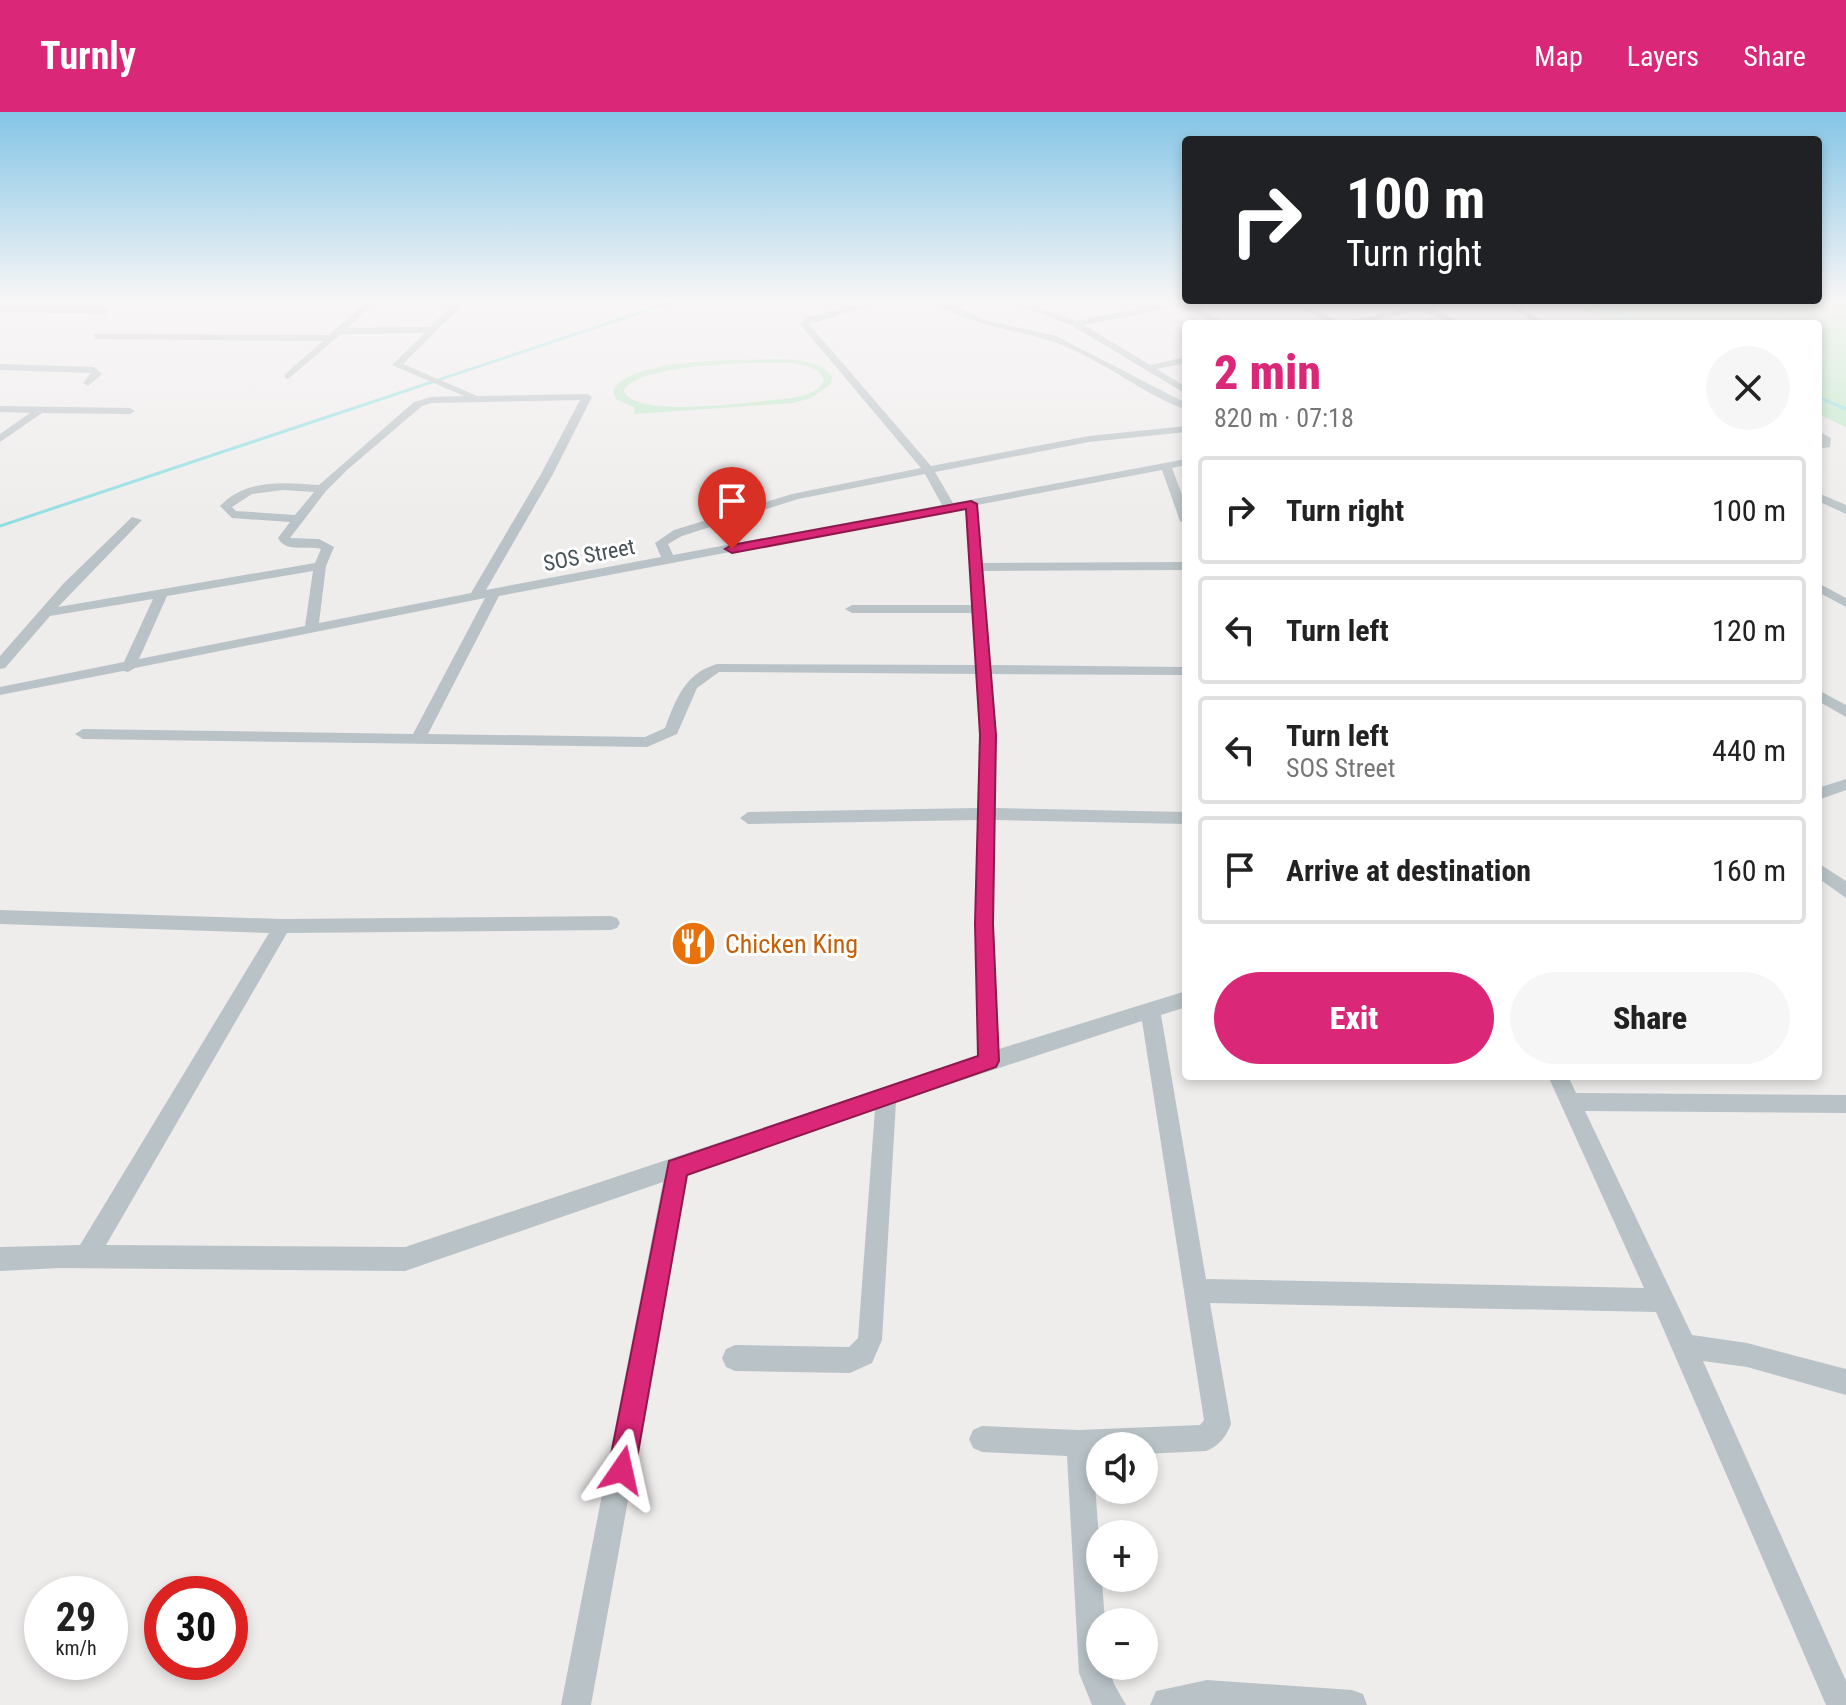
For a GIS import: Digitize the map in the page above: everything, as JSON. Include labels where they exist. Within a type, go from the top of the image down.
[{"type":"street","points":[[88,383],[97,374]]},
{"type":"street","points":[[419,374],[478,399]]},
{"type":"street","points":[[847,374],[928,470],[950,508]]},
{"type":"street","points":[[1126,374],[1182,405]]},
{"type":"street","points":[[1160,374],[1182,388]]},
{"type":"street","points":[[311,631],[320,566],[328,547],[326,544],[284,541],[322,489],[418,404],[478,399],[587,397],[588,401],[476,596]]},
{"type":"street","points":[[0,409],[130,411]]},
{"type":"street","points":[[0,439],[40,410]]},
{"type":"street","points":[[669,560],[661,543],[678,533],[796,496],[1082,440],[1144,430],[1182,429]]},
{"type":"street","name":"SOS Street","points":[[0,691],[128,668],[476,596],[1182,463]]},
{"type":"street","points":[[1166,466],[1182,510]]},
{"type":"street","points":[[298,519],[232,514],[226,506],[239,493],[259,486],[322,489]]},
{"type":"street","points":[[1822,498],[1843,507]]},
{"type":"street","points":[[971,504],[988,735],[984,924],[989,1061]]},
{"type":"street","points":[[0,665],[136,520]]},
{"type":"street","points":[[46,613],[320,566]]},
{"type":"street","points":[[974,567],[1182,566]]},
{"type":"street","points":[[1822,589],[1846,603]]},
{"type":"street","points":[[418,739],[494,593]]},
{"type":"street","points":[[128,668],[161,595]]},
{"type":"street","points":[[852,609],[977,609]]},
{"type":"street","points":[[83,734],[647,742],[658,740],[672,731],[692,682],[700,674],[717,668],[1182,671]]},
{"type":"street","points":[[1822,697],[1846,712]]},
{"type":"street","points":[[1822,793],[1846,784]]},
{"type":"street","points":[[748,818],[988,814],[1182,818]]},
{"type":"street","points":[[1822,872],[1846,891]]},
{"type":"street","points":[[0,917],[282,926],[611,923]]},
{"type":"street","points":[[86,1257],[282,926]]},
{"type":"street","points":[[0,1259],[405,1259],[886,1095],[1182,1000]]},
{"type":"street","points":[[982,1439],[1079,1443],[1206,1438],[1218,1424],[1150,1010]]},
{"type":"street","points":[[1560,1080],[1684,1346],[1841,1705]]},
{"type":"street","points":[[735,1358],[850,1360],[863,1354],[870,1340],[886,1095]]},
{"type":"street","points":[[1570,1102],[1846,1104]]},
{"type":"street","points":[[576,1705],[677,1168]]},
{"type":"street","points":[[1197,1291],[1662,1300]]},
{"type":"street","points":[[1684,1346],[1747,1355],[1846,1382]]},
{"type":"street","points":[[1079,1443],[1094,1673],[1111,1705]]},
{"type":"street","points":[[1165,1705],[1167,1702],[1207,1695],[1352,1705]]},
{"type":"green space","points":[[636,374],[654,374],[634,382],[624,391],[633,400],[650,405],[697,407],[801,396],[821,386],[824,381],[820,374],[832,376],[831,384],[811,398],[793,403],[634,414],[635,408],[616,399],[613,391],[624,380]]},
{"type":"green space","points":[[1822,374],[1846,374],[1846,427],[1822,416]]},
{"type":"waterway","points":[[0,526],[455,374]]},
{"type":"waterway","points":[[1822,399],[1846,409]]},
{"type":"place","name":"Chicken King","points":[[694,944]]},
{"type":"route","points":[[622,1470],[677,1168],[989,1061],[984,924],[988,735],[971,504],[732,549]]}]
